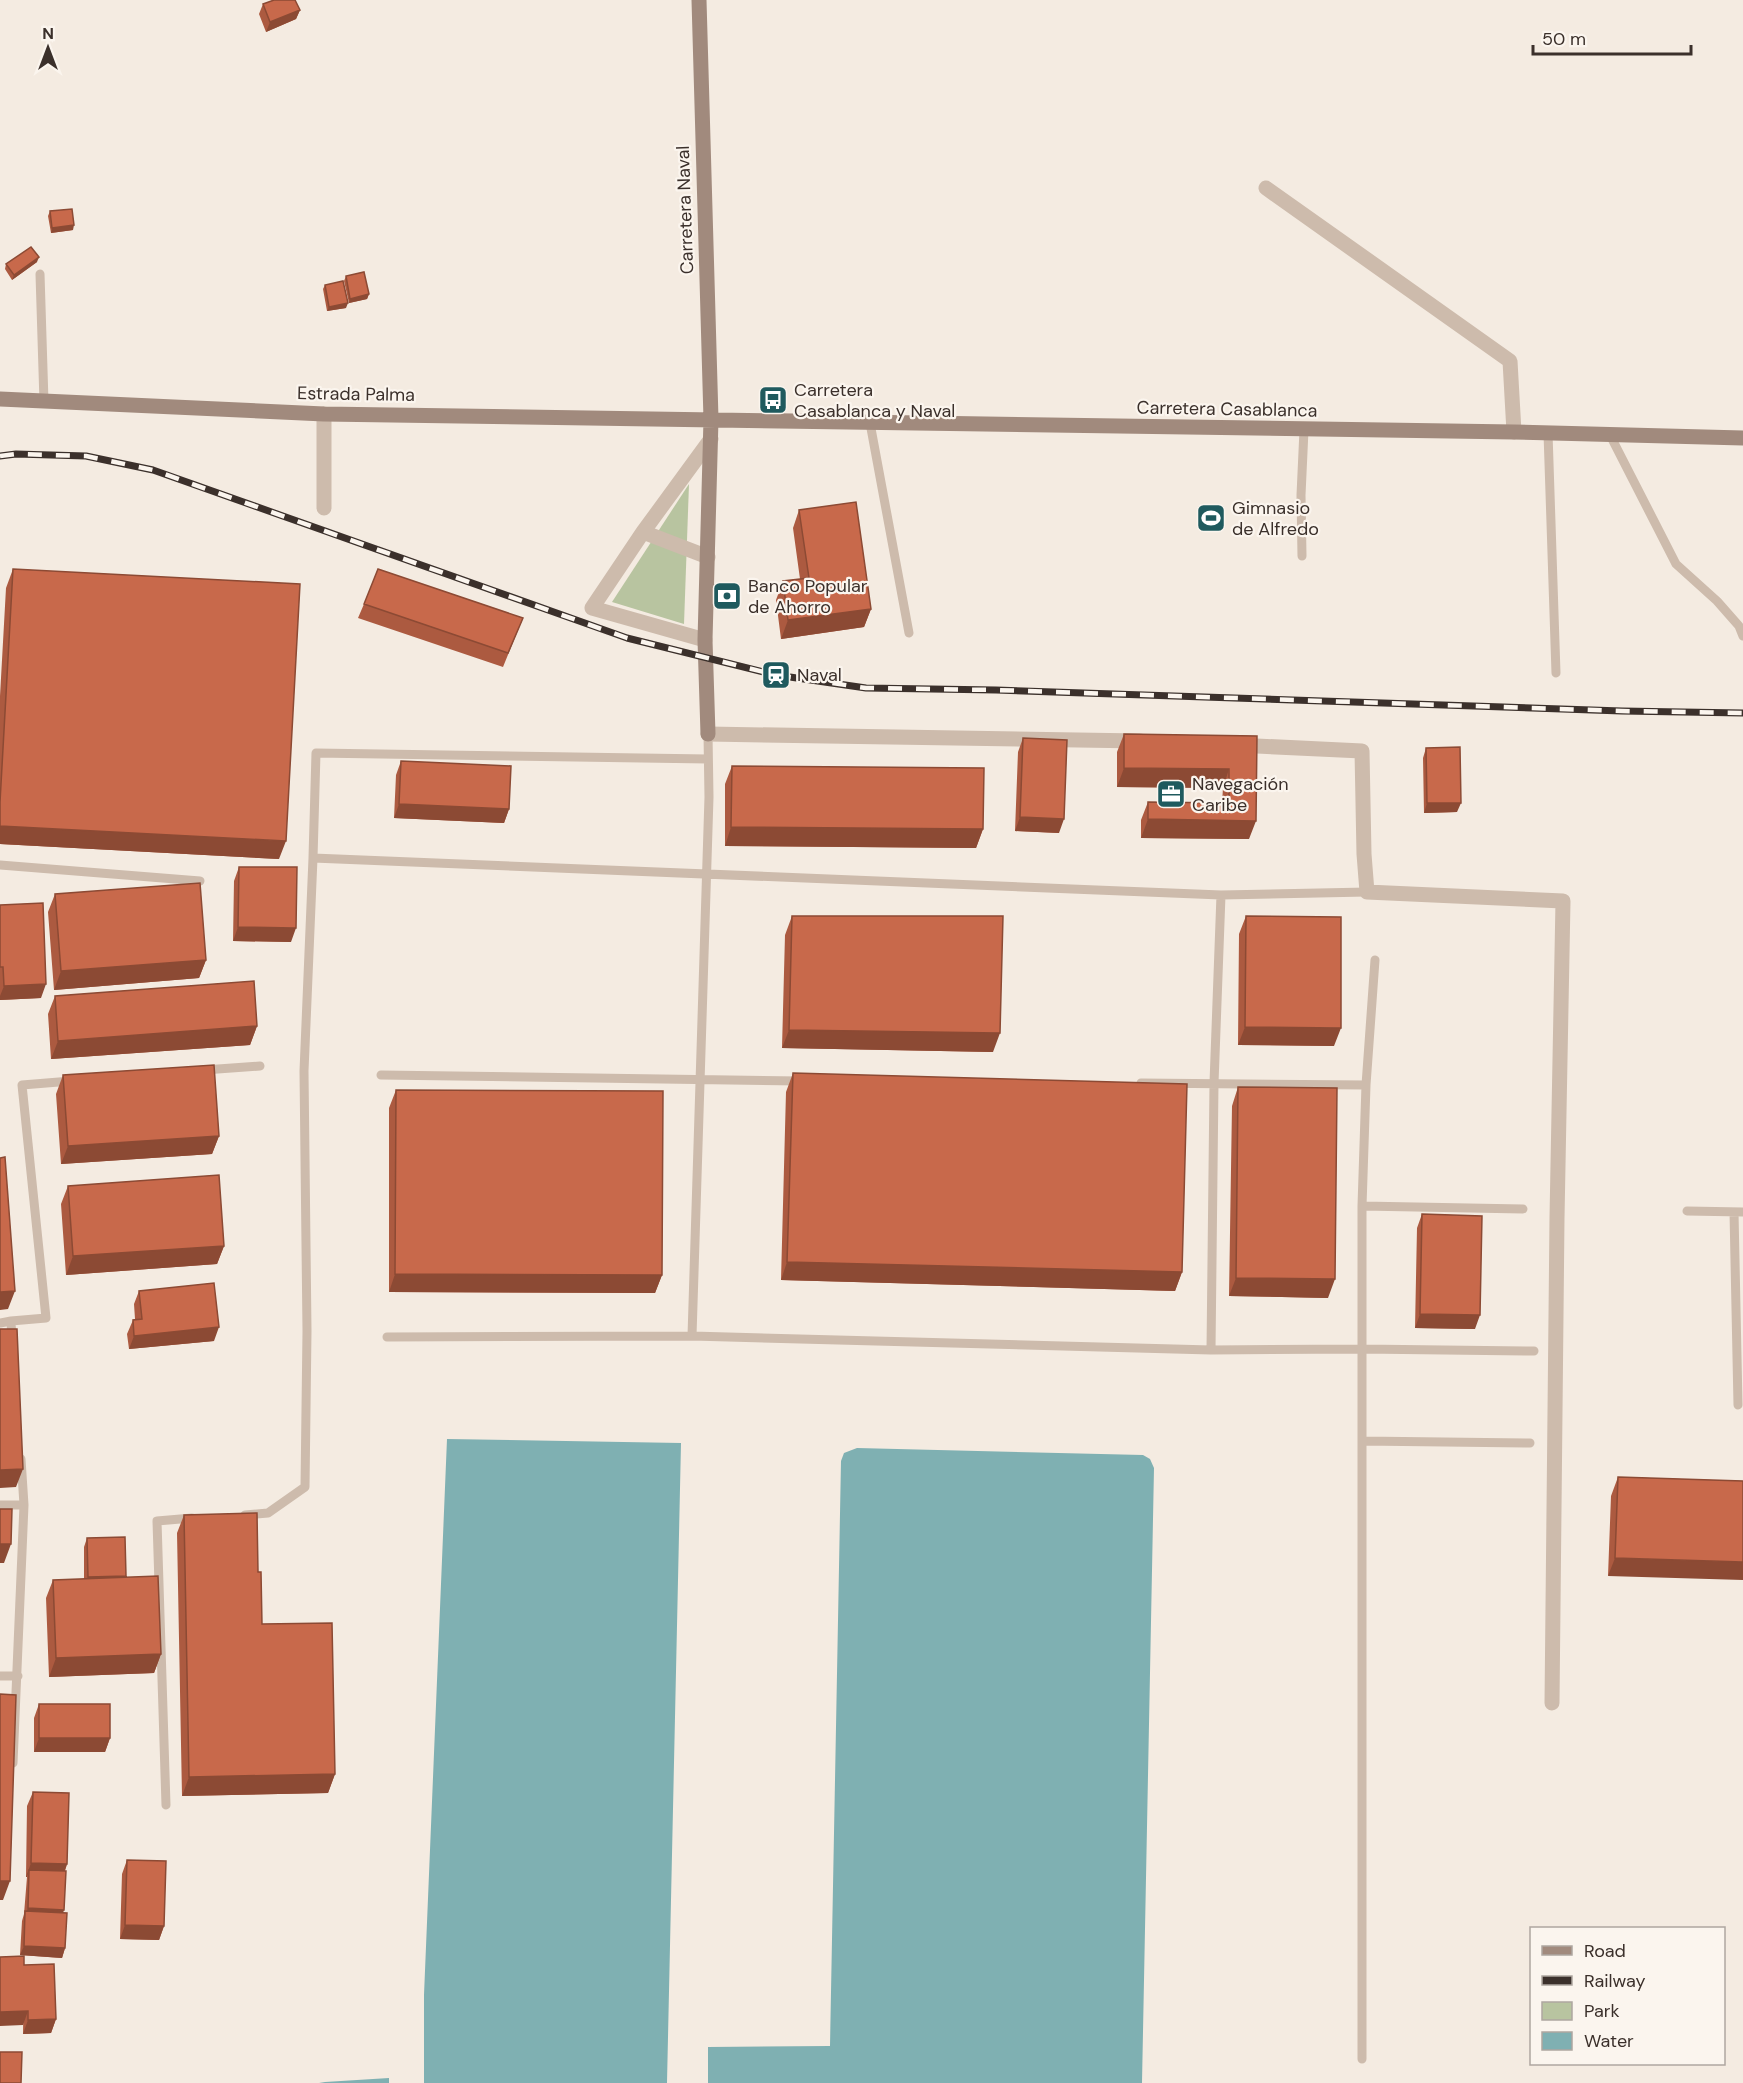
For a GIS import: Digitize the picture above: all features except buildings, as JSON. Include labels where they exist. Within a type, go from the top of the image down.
[{"type":"main road","name":"Carretera Naval","points":[[699,0],[711,419],[705,640],[708,734]]},
{"type":"main road","name":"Estrada Palma","points":[[0,399],[324,414],[711,419]]},
{"type":"main road","name":"Carretera Casablanca","points":[[711,419],[1743,438]]},
{"type":"street","points":[[1266,188],[1510,361],[1514,432]]},
{"type":"street","points":[[324,414],[324,508]]},
{"type":"street","points":[[705,640],[592,608],[643,532],[711,439]]},
{"type":"street","points":[[643,532],[708,557]]},
{"type":"street","points":[[708,734],[1158,742]]},
{"type":"street","points":[[1226,745],[1362,751],[1367,892],[1563,901],[1557,1206],[1552,1703]]},
{"type":"lane","points":[[40,274],[44,402]]},
{"type":"lane","points":[[870,423],[909,633]]},
{"type":"lane","points":[[1302,556],[1301,495],[1304,430]]},
{"type":"lane","points":[[1548,433],[1556,674]]},
{"type":"lane","points":[[1610,435],[1676,564],[1717,601],[1739,626],[1743,636]]},
{"type":"lane","points":[[692,1336],[709,797],[708,734]]},
{"type":"lane","points":[[234,1516],[268,1514],[305,1487],[307,1331],[304,1071],[316,753],[708,759]]},
{"type":"lane","points":[[313,858],[1221,895],[1367,892]]},
{"type":"lane","points":[[0,866],[200,881]]},
{"type":"lane","points":[[1211,1350],[1214,1083],[1221,895]]},
{"type":"lane","points":[[1362,2059],[1362,1206],[1366,1085],[1375,960]]},
{"type":"lane","points":[[188,1071],[260,1066]]},
{"type":"lane","points":[[381,1075],[809,1081]]},
{"type":"lane","points":[[0,1323],[46,1318],[22,1085],[81,1080]]},
{"type":"lane","points":[[1131,1083],[1366,1085]]},
{"type":"lane","points":[[1362,1206],[1523,1209]]},
{"type":"lane","points":[[1687,1211],[1738,1212],[1738,1405]]},
{"type":"lane","points":[[11,1321],[14,1356]]},
{"type":"lane","points":[[387,1337],[692,1336],[1211,1350],[1534,1351]]},
{"type":"lane","points":[[1362,1441],[1530,1443]]},
{"type":"lane","points":[[13,1770],[24,1505],[20,1447]]},
{"type":"lane","points":[[0,1505],[24,1505]]},
{"type":"lane","points":[[166,1805],[157,1521],[201,1518]]},
{"type":"lane","points":[[0,1676],[18,1676]]},
{"type":"green space","points":[[689,484],[684,624],[612,602]]},
{"type":"water","points":[[447,1439],[681,1443],[667,2083],[424,2083],[424,1995]]},
{"type":"water","points":[[857,1448],[1143,1455],[1150,1459],[1154,1468],[1142,2083],[708,2083],[708,2047],[830,2046],[841,1461],[844,1453]]},
{"type":"water","points":[[389,2078],[389,2083],[319,2083],[325,2082]]},
{"type":"railway","points":[[0,456],[16,454],[86,456],[153,470],[627,638],[776,675],[866,688],[1743,713]]},
{"type":"place","name":"Carretera Casablanca y Naval","points":[[773,400]]},
{"type":"place","name":"Gimnasio de Alfredo","points":[[1211,518]]},
{"type":"place","name":"Banco Popular de Ahorro","points":[[727,596]]},
{"type":"place","name":"Naval","points":[[776,675]]},
{"type":"place","name":"Navegación Caribe","points":[[1171,794]]}]
